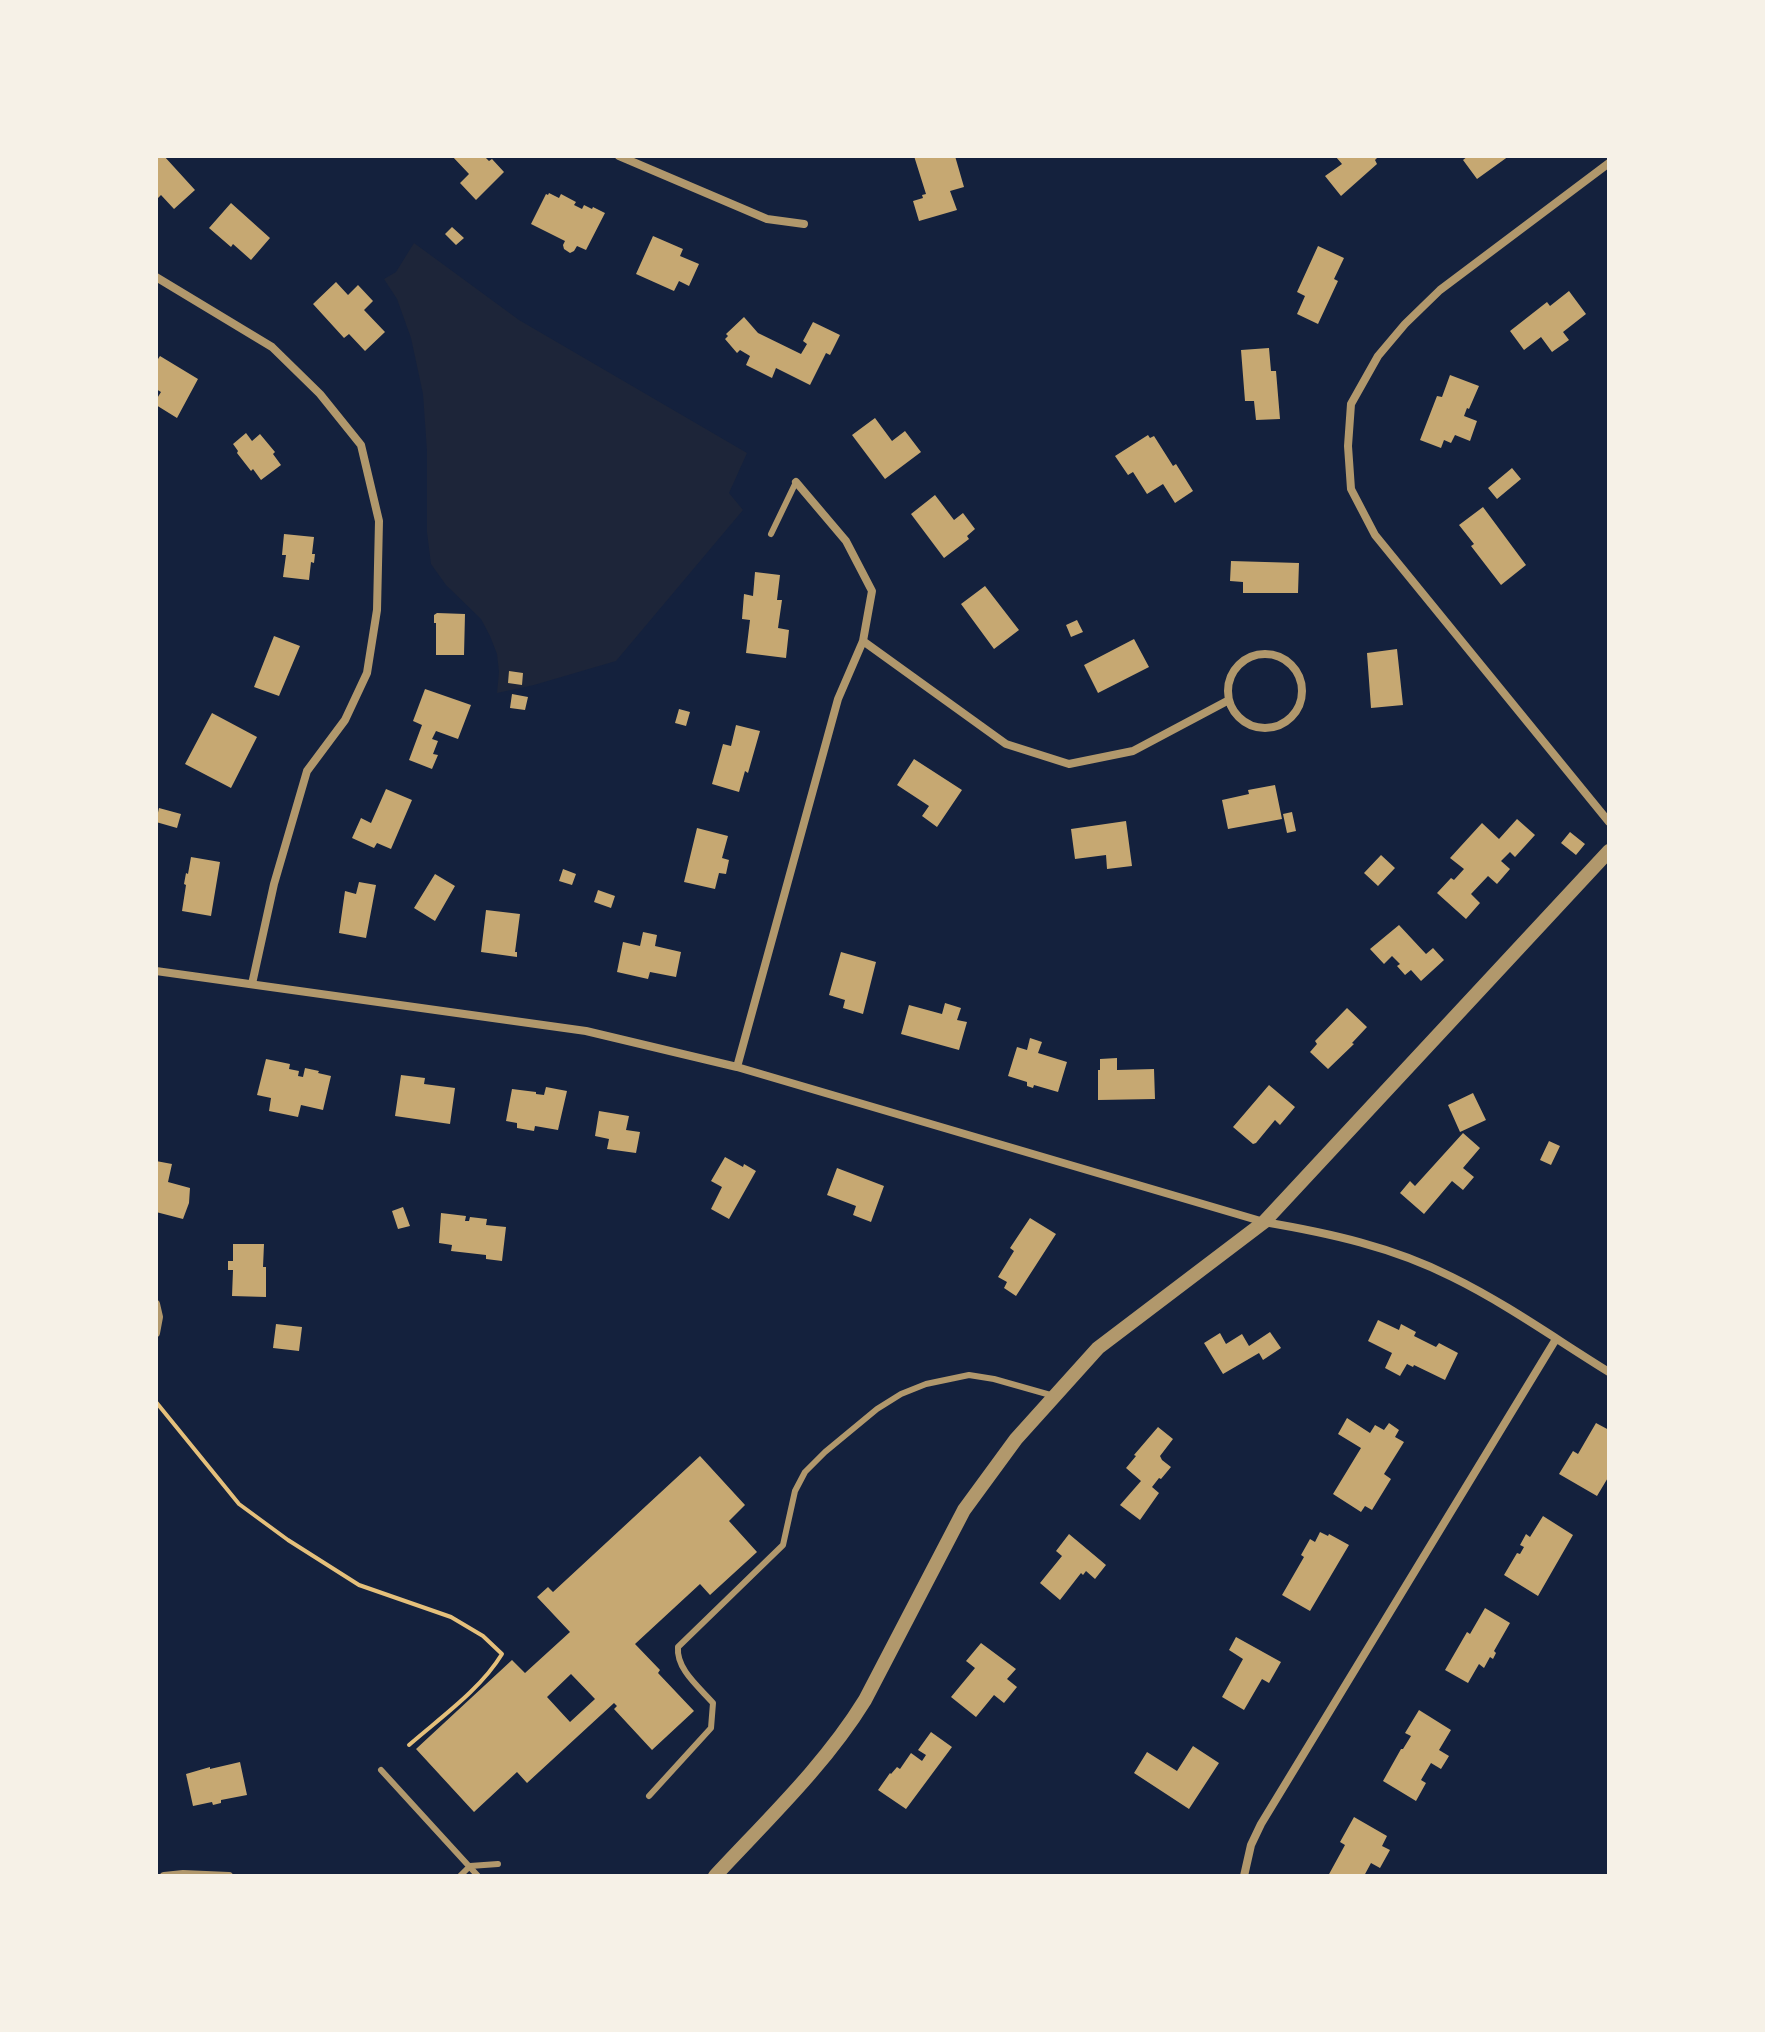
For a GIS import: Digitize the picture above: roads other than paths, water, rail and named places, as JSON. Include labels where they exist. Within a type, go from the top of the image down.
[{"type":"street","points":[[619,156],[767,219],[804,224]]},
{"type":"street","points":[[1609,163],[1440,290],[1405,324],[1378,356],[1351,404],[1348,446],[1351,489],[1375,535],[1609,822]]},
{"type":"street","points":[[156,277],[272,347],[320,394],[361,445],[379,521],[377,610],[367,673],[345,720],[307,771],[274,884],[252,984]]},
{"type":"street","points":[[737,1067],[838,699],[863,641],[872,591],[846,541],[796,482]]},
{"type":"street","points":[[863,641],[1006,744],[1069,764],[1133,751],[1229,700]]},
{"type":"street","points":[[1271,655],[1283,659],[1299,676],[1301,700],[1288,721],[1277,726],[1253,726],[1242,720],[1229,700],[1231,676],[1248,658],[1271,655]]},
{"type":"street","points":[[715,1876],[812,1771],[853,1721],[964,1510],[1016,1439],[1098,1348],[1264,1222],[1609,851]]},
{"type":"street","points":[[156,971],[586,1031],[737,1067],[1264,1222],[1320,1231],[1427,1265],[1485,1295],[1609,1372]]},
{"type":"street","points":[[156,1304],[159,1317],[156,1333]]},
{"type":"street","points":[[1244,1876],[1251,1845],[1261,1824],[1556,1339]]},
{"type":"street","points":[[164,1876],[229,1876]]},
{"type":"lane","points":[[771,534],[796,482]]},
{"type":"lane","points":[[649,1796],[711,1728],[713,1703],[683,1669],[677,1658],[678,1647],[783,1545],[795,1491],[805,1472],[825,1452],[877,1409],[901,1394],[939,1380],[969,1375],[1054,1396]]},
{"type":"lane","points":[[381,1770],[478,1876]]},
{"type":"lane","points":[[460,1876],[470,1866],[498,1864]]}]
